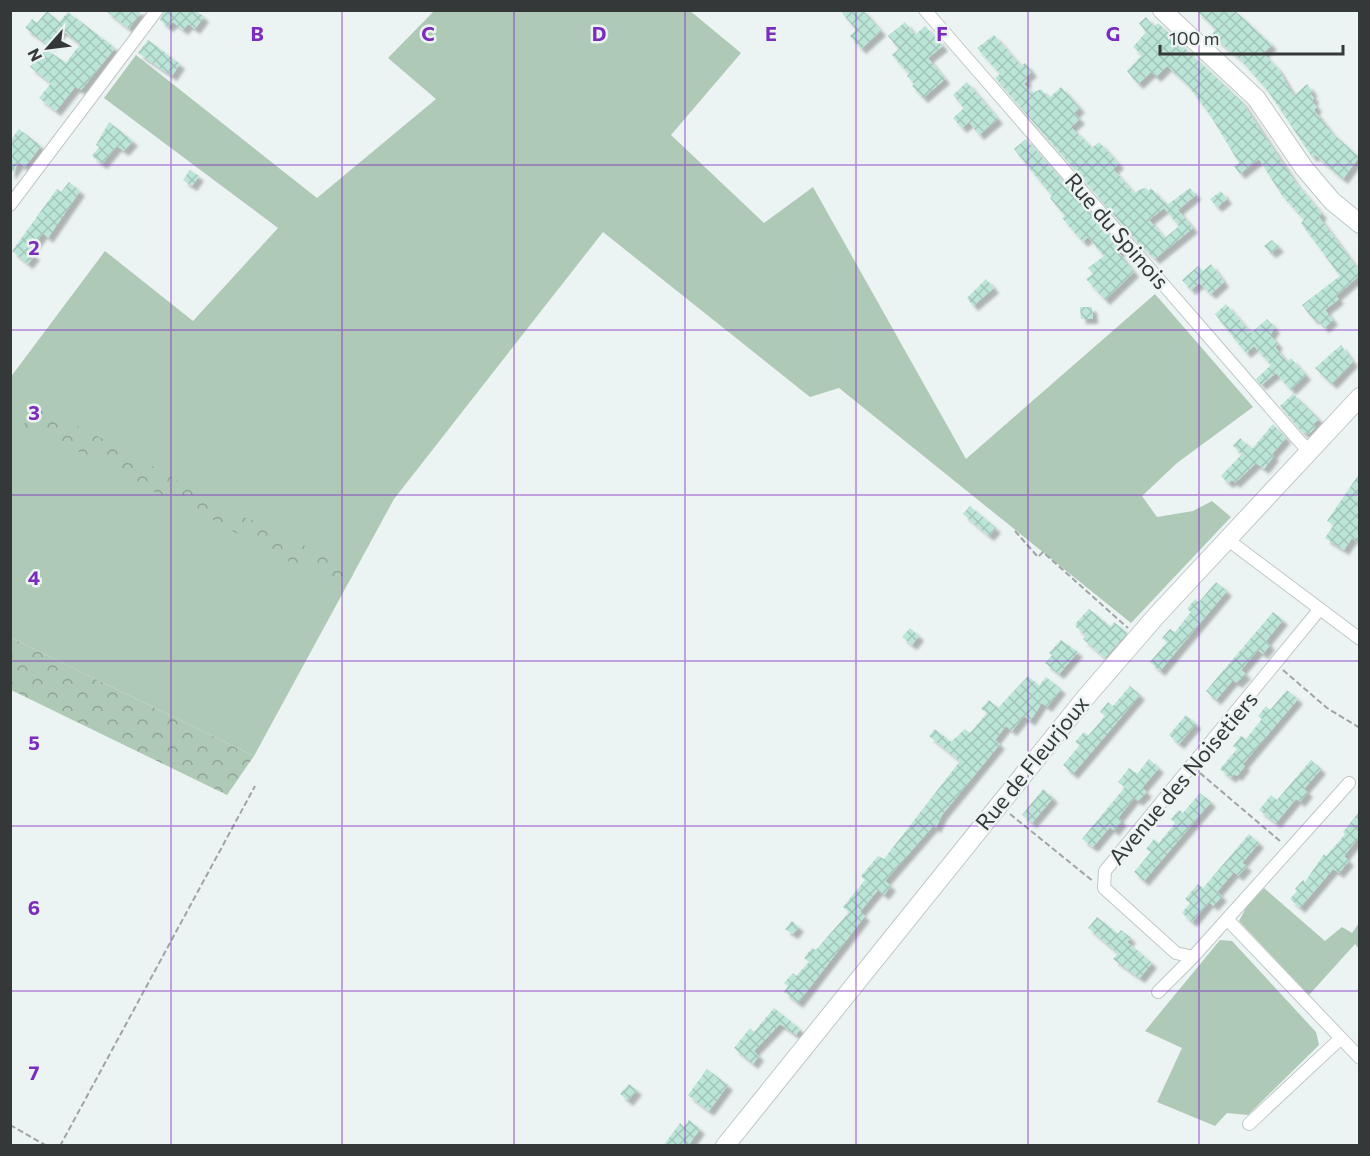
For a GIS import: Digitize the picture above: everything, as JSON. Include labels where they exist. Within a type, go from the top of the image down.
[{"type":"street","points":[[10,205],[157,10]]},
{"type":"street","name":"Rue du Spinois","points":[[925,10],[1308,451]]},
{"type":"street","points":[[1162,10],[1256,98],[1304,168],[1332,201],[1359,224]]},
{"type":"street","name":"Rue de Fleurjoux","points":[[725,1146],[999,804],[1138,637],[1359,398]]},
{"type":"street","points":[[1228,540],[1359,639]]},
{"type":"street","name":"Avenue des Noisetiers","points":[[1193,957],[1176,953],[1104,888],[1105,871],[1277,665],[1319,610]]},
{"type":"street","points":[[1158,992],[1193,957],[1349,783]]},
{"type":"street","points":[[1227,919],[1359,1058]]},
{"type":"street","points":[[1249,1124],[1341,1038]]},
{"type":"path","points":[[1015,531],[1038,557],[1043,552],[1138,637]]},
{"type":"path","points":[[1277,665],[1327,708],[1359,728]]},
{"type":"path","points":[[1192,767],[1290,848]]},
{"type":"path","points":[[60,1146],[255,786]]},
{"type":"path","points":[[999,804],[1104,888]]},
{"type":"path","points":[[10,1125],[47,1146]]},
{"type":"green space","points":[[689,10],[741,53],[671,135],[764,223],[813,187],[966,459],[1155,294],[1253,407],[1177,463],[1142,496],[1157,517],[1193,511],[1212,501],[1231,517],[1131,623],[839,388],[810,397],[603,232],[394,499],[254,756],[11,638],[10,378],[105,251],[193,321],[278,228],[104,98],[136,55],[317,198],[436,99],[388,58],[434,11]]},
{"type":"green space","points":[[26,408],[42,408],[134,455],[227,511],[265,525],[334,561],[353,575],[345,588],[267,551],[191,507],[131,482],[84,454],[24,427]]},
{"type":"green space","points":[[10,638],[254,756],[227,795],[11,690]]},
{"type":"green space","points":[[1264,888],[1325,941],[1342,927],[1352,933],[1359,923],[1359,949],[1355,944],[1309,995],[1239,921],[1248,904]]},
{"type":"green space","points":[[1220,940],[1232,941],[1316,1032],[1319,1045],[1248,1115],[1227,1113],[1215,1126],[1157,1102],[1182,1048],[1145,1031]]},
{"type":"building","points":[[105,10],[142,10],[129,29]]},
{"type":"building","points":[[165,10],[195,10],[204,17],[195,29],[188,24],[183,30],[173,22],[168,27],[160,20]]},
{"type":"building","points":[[840,10],[863,10],[881,31],[861,49],[850,36],[856,30]]},
{"type":"building","points":[[1196,10],[1234,10],[1272,45],[1263,53],[1278,69],[1294,96],[1307,84],[1313,92],[1310,93],[1314,98],[1312,101],[1317,107],[1314,110],[1332,133],[1359,157],[1343,179],[1315,155],[1312,157],[1268,91],[1240,59],[1211,35],[1216,29]]},
{"type":"building","points":[[47,11],[59,22],[68,12],[115,48],[81,90],[75,87],[56,111],[39,98],[51,83],[30,67],[44,48],[66,63],[80,44],[62,30],[50,46],[25,28],[32,19],[37,23]]},
{"type":"building","points":[[1146,17],[1154,27],[1158,23],[1242,102],[1295,182],[1322,214],[1319,217],[1359,271],[1359,276],[1336,296],[1339,299],[1325,310],[1333,320],[1324,328],[1302,305],[1340,276],[1301,223],[1304,220],[1281,194],[1259,159],[1240,174],[1234,166],[1239,163],[1212,118],[1187,84],[1167,66],[1156,77],[1151,72],[1138,84],[1127,71],[1142,55],[1133,47],[1146,32],[1139,23]]},
{"type":"building","points":[[905,22],[915,35],[925,26],[943,46],[928,58],[945,79],[923,98],[912,86],[914,84],[907,76],[909,74],[892,55],[899,49],[888,36]]},
{"type":"building","points":[[994,35],[1021,66],[1025,63],[1032,72],[1025,78],[1027,81],[1024,84],[1033,93],[1041,89],[1049,98],[1061,87],[1080,108],[1074,113],[1080,119],[1071,127],[1092,148],[1099,142],[1119,164],[1113,169],[1134,193],[1146,188],[1149,191],[1151,188],[1167,205],[1190,188],[1196,195],[1178,210],[1193,228],[1155,259],[1139,244],[995,78],[1000,74],[977,48]],"holes":[[[1164,208],[1179,226],[1165,238],[1149,220]]]},
{"type":"building","points":[[148,40],[180,64],[172,76],[138,53]]},
{"type":"building","points":[[967,82],[998,119],[979,135],[969,122],[962,128],[953,118],[964,108],[953,95]]},
{"type":"building","points":[[109,122],[133,141],[124,151],[117,146],[102,164],[92,156],[99,147],[96,145]]},
{"type":"building","points":[[19,129],[41,146],[25,167],[19,163],[10,175],[10,141]]},
{"type":"building","points":[[1026,139],[1122,249],[1118,252],[1134,272],[1105,300],[1086,279],[1093,274],[1088,268],[1104,256],[1088,237],[1083,242],[1062,218],[1065,216],[1050,198],[1052,196],[1014,149]]},
{"type":"building","points":[[190,170],[199,176],[192,186],[183,180]]},
{"type":"building","points":[[69,182],[80,191],[48,238],[43,233],[29,251],[35,255],[28,264],[12,251],[57,189],[61,192]]},
{"type":"building","points":[[1221,191],[1227,199],[1217,207],[1210,199]]},
{"type":"building","points":[[1272,240],[1279,247],[1271,253],[1264,246]]},
{"type":"building","points":[[1211,264],[1224,282],[1211,294],[1199,283],[1191,290],[1182,280],[1198,266],[1203,271]]},
{"type":"building","points":[[986,279],[994,288],[973,306],[967,298]]},
{"type":"building","points":[[1226,304],[1251,333],[1267,319],[1275,328],[1270,335],[1278,344],[1275,347],[1287,362],[1291,358],[1306,375],[1291,390],[1276,373],[1261,385],[1256,379],[1271,365],[1254,346],[1246,353],[1215,314]]},
{"type":"building","points":[[1080,307],[1092,307],[1093,319],[1081,319]]},
{"type":"building","points":[[1341,345],[1353,362],[1332,384],[1315,368]]},
{"type":"building","points":[[1293,394],[1319,419],[1313,424],[1316,427],[1309,434],[1302,432],[1280,406]]},
{"type":"building","points":[[1273,424],[1286,438],[1272,454],[1274,456],[1264,469],[1256,463],[1235,483],[1232,480],[1228,483],[1221,476],[1242,454],[1233,446],[1240,438],[1252,449]]},
{"type":"building","points":[[1359,474],[1359,544],[1352,538],[1344,550],[1325,538],[1334,525],[1327,521]]},
{"type":"building","points":[[970,506],[996,528],[989,536],[963,514]]},
{"type":"building","points":[[1216,582],[1227,591],[1160,671],[1150,662],[1167,642],[1162,638],[1170,629],[1175,632],[1191,612],[1187,609],[1195,599],[1199,602]]},
{"type":"building","points":[[1089,609],[1111,627],[1114,622],[1127,633],[1105,658],[1083,639],[1086,635],[1076,627],[1076,623]]},
{"type":"building","points":[[1273,612],[1283,620],[1266,641],[1270,645],[1263,654],[1258,650],[1241,670],[1246,674],[1237,683],[1233,680],[1216,700],[1206,691]]},
{"type":"building","points":[[910,628],[919,636],[912,645],[902,637]]},
{"type":"building","points":[[1061,640],[1078,652],[1059,674],[1045,663],[1052,655],[1049,653]]},
{"type":"building","points":[[1028,676],[1039,686],[1046,677],[1061,689],[1047,707],[1042,703],[1030,721],[1024,716],[1012,731],[1006,726],[995,740],[1000,744],[942,815],[936,828],[933,826],[885,881],[891,886],[884,895],[878,890],[860,912],[865,916],[798,1003],[784,992],[788,986],[784,983],[793,973],[796,976],[809,962],[804,958],[812,948],[816,950],[849,912],[843,907],[865,880],[861,876],[878,856],[884,859],[960,761],[929,736],[935,729],[951,742],[965,729],[970,733],[987,713],[981,709],[989,700],[998,708]]},
{"type":"building","points":[[1130,686],[1140,695],[1073,774],[1063,765],[1080,745],[1075,742],[1084,732],[1088,736],[1105,716],[1100,712],[1108,702],[1113,706]]},
{"type":"building","points":[[1287,690],[1298,699],[1243,764],[1245,766],[1237,776],[1234,774],[1231,778],[1220,769],[1237,749],[1233,746],[1241,736],[1246,739],[1262,719],[1258,716],[1266,706],[1270,710]]},
{"type":"building","points":[[1186,715],[1196,724],[1179,744],[1169,735]]},
{"type":"building","points":[[1149,759],[1159,768],[1142,788],[1147,792],[1138,801],[1134,798],[1118,818],[1122,821],[1114,831],[1110,827],[1093,847],[1082,839],[1125,787],[1118,782],[1129,768],[1137,774]]},
{"type":"building","points":[[1311,760],[1321,769],[1304,789],[1308,792],[1300,802],[1296,799],[1276,823],[1259,810],[1271,795],[1277,800]]},
{"type":"building","points":[[1043,789],[1053,798],[1032,823],[1022,815]]},
{"type":"building","points":[[1200,793],[1211,802],[1144,881],[1134,872],[1151,852],[1146,849],[1154,839],[1159,843],[1175,823],[1171,819],[1179,810],[1183,813]]},
{"type":"building","points":[[1359,812],[1359,837],[1344,856],[1349,861],[1339,873],[1333,869],[1300,908],[1290,899],[1297,891],[1295,889],[1303,880],[1305,882],[1324,854],[1326,856],[1341,839],[1345,834],[1343,832]]},
{"type":"building","points":[[1249,834],[1259,843],[1242,863],[1247,866],[1238,876],[1234,872],[1217,892],[1222,896],[1213,906],[1209,902],[1192,922],[1182,913],[1190,903],[1185,899],[1198,884],[1203,888]]},
{"type":"building","points":[[1097,917],[1118,934],[1121,930],[1131,938],[1127,942],[1152,963],[1140,978],[1113,959],[1118,953],[1088,928]]},
{"type":"building","points":[[792,921],[799,927],[793,934],[785,929]]},
{"type":"building","points":[[774,1008],[800,1029],[796,1035],[780,1024],[754,1051],[759,1056],[753,1064],[734,1048],[750,1028],[754,1032]]},
{"type":"building","points":[[707,1069],[728,1085],[709,1111],[688,1095]]},
{"type":"building","points":[[629,1084],[637,1090],[628,1101],[620,1094]]},
{"type":"building","points":[[689,1120],[700,1129],[688,1146],[663,1146],[680,1123],[684,1127]]}]
